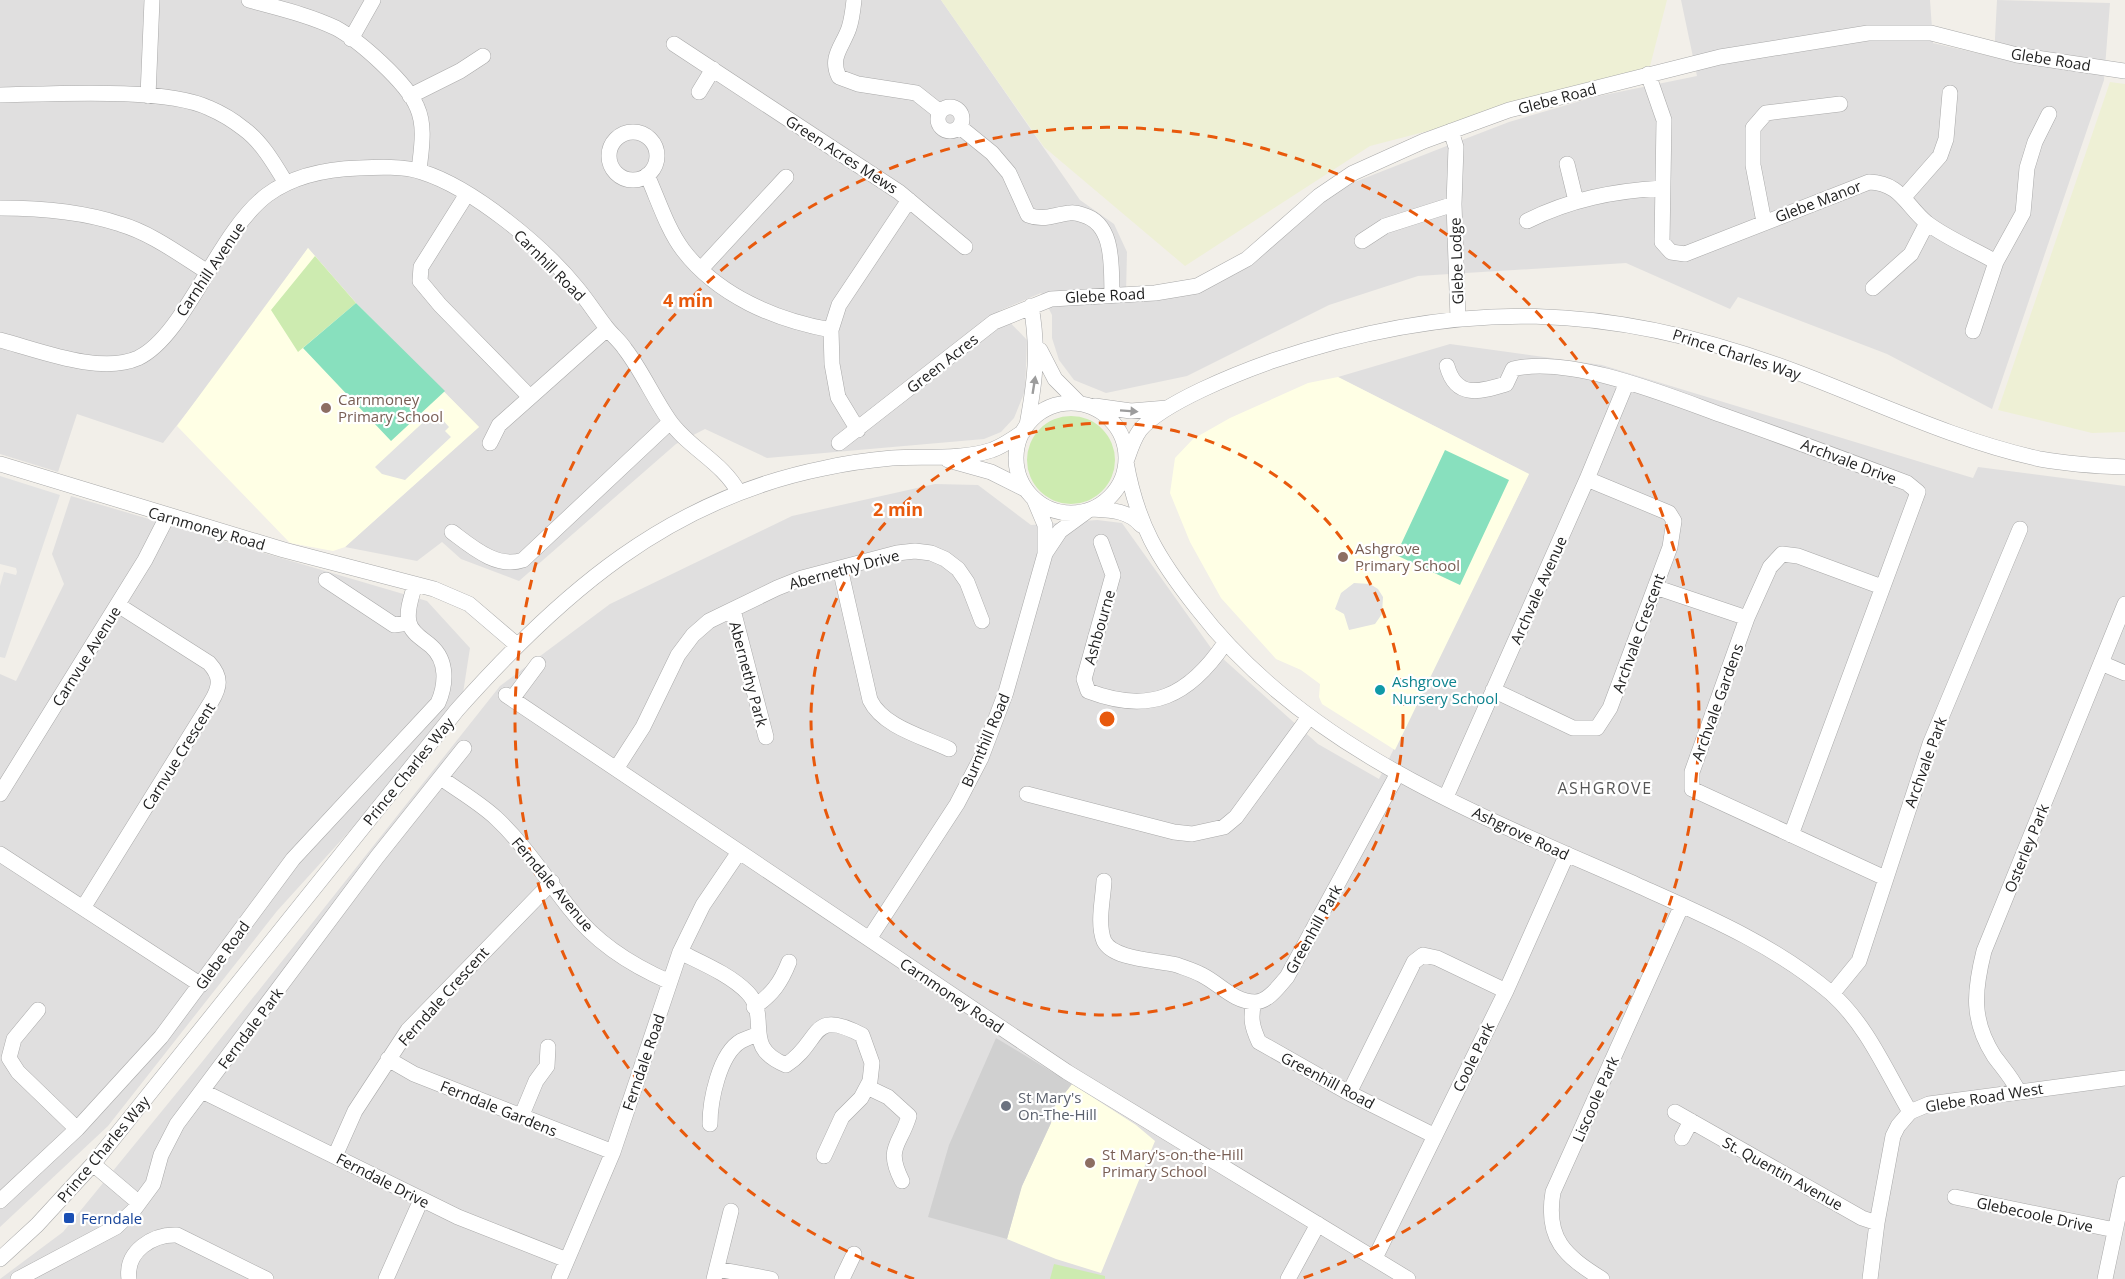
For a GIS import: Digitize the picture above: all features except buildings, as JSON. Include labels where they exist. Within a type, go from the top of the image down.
[{"type":"street","points":[[148,96],[152,0]]},
{"type":"street","points":[[351,39],[372,0]]},
{"type":"street","points":[[854,0],[849,29],[836,52],[835,69],[839,77],[858,84],[916,93],[940,112],[947,107],[958,109],[962,115],[960,126],[992,153],[1009,173],[1028,215],[1039,219],[1072,212],[1091,218],[1105,233],[1111,253],[1112,293]]},
{"type":"street","points":[[256,1],[295,12],[327,25],[351,39],[379,61],[418,108],[423,130],[419,171]]},
{"type":"street","name":"Glebe Road","points":[[1031,306],[1051,299],[1176,290],[1197,286],[1218,277],[1247,259],[1319,196],[1353,173],[1451,131],[1509,110],[1720,57],[1894,31],[1931,33],[2017,55],[2125,71]]},
{"type":"street","name":"Green Acres Mews","points":[[674,44],[909,200],[965,248]]},
{"type":"street","points":[[410,96],[460,71],[483,56]]},
{"type":"street","points":[[699,92],[713,69]]},
{"type":"street","name":"Glebe Manor","points":[[1647,74],[1664,120],[1662,242],[1671,252],[1685,254],[1869,182],[1885,183],[1904,197],[1927,223],[1996,262]]},
{"type":"street","points":[[1904,197],[1940,156],[1946,140],[1950,93]]},
{"type":"street","points":[[0,95],[148,96],[181,99],[208,107],[246,130],[269,156],[286,183]]},
{"type":"street","name":"Glebe Manor","points":[[1764,222],[1753,165],[1753,128],[1766,112],[1840,104]]},
{"type":"street","points":[[1972,331],[1996,262],[2023,213],[2027,168],[2035,142],[2049,114]]},
{"type":"street","name":"Glebe Lodge","points":[[1451,131],[1456,147],[1454,204],[1458,319]]},
{"type":"street","points":[[1567,164],[1576,201]]},
{"type":"street","name":"Carnhill Road","points":[[286,183],[331,169],[377,167],[419,171],[438,177],[467,194],[523,235],[576,286],[625,348],[670,422],[724,471],[740,493]]},
{"type":"street","points":[[647,175],[683,250],[714,282],[751,305],[807,326],[831,330]]},
{"type":"street","points":[[701,269],[786,177]]},
{"type":"street","name":"Carnhill Avenue","points":[[0,340],[105,365],[127,362],[148,352],[166,334],[235,229],[266,196],[286,183]]},
{"type":"street","points":[[1527,221],[1553,208],[1576,201],[1617,191],[1662,188]]},
{"type":"street","points":[[467,194],[421,267],[420,280],[440,306],[530,398]]},
{"type":"street","points":[[858,430],[838,397],[832,364],[831,330],[839,305],[909,200]]},
{"type":"street","name":"Glebe Lodge","points":[[1362,241],[1385,225],[1454,204]]},
{"type":"street","points":[[0,208],[62,210],[122,224],[159,242],[206,272]]},
{"type":"street","points":[[1873,288],[1911,254],[1927,223]]},
{"type":"street","points":[[1031,306],[1037,345],[1035,381],[1016,460],[1018,475],[1030,494],[1059,512],[1090,510],[1112,496],[1119,486],[1126,461],[1120,431],[1111,419],[1083,404],[1054,379],[1037,345]]},
{"type":"street","name":"Green Acres","points":[[839,443],[994,322],[1031,306]]},
{"type":"street","name":"Prince Charles Way","points":[[1126,461],[1140,430],[1171,406],[1250,369],[1311,348],[1365,333],[1458,319],[1559,317],[1619,322],[1668,331],[1738,351],[1989,446],[2041,459],[2125,467]]},
{"type":"street","points":[[490,443],[499,425],[607,328]]},
{"type":"street","name":"Archvale Drive","points":[[1447,366],[1450,378],[1460,389],[1475,392],[1506,384],[1513,369],[1529,365],[1577,371],[1627,382],[1810,446],[1907,483],[1918,492],[1791,835]]},
{"type":"street","name":"Archvale Avenue","points":[[1446,797],[1587,479],[1627,382]]},
{"type":"street","points":[[1025,428],[1044,410],[1067,403],[1083,404]]},
{"type":"street","name":"Prince Charles Way","points":[[1083,404],[1131,411],[1171,406]]},
{"type":"street","points":[[452,532],[481,554],[512,564],[523,560],[670,422]]},
{"type":"street","name":"Prince Charles Way","points":[[0,1259],[37,1225],[93,1164],[457,710],[517,645],[593,575],[634,546],[740,493],[764,484],[825,468],[892,458],[992,450],[1025,428]]},
{"type":"street","name":"Prince Charles Way","points":[[934,456],[991,472],[1030,494]]},
{"type":"street","name":"Ashgrove Road","points":[[1126,461],[1133,501],[1145,530],[1187,596],[1226,644],[1251,669],[1309,717],[1341,739],[1398,772],[1567,854],[1682,905],[1754,941],[1811,977],[1832,994],[1862,1028],[1910,1112]]},
{"type":"street","name":"Carnmoney Road","points":[[0,464],[167,517],[452,595],[469,604],[517,645]]},
{"type":"street","name":"Archvale Crescent","points":[[1493,690],[1573,728],[1597,728],[1610,708],[1670,547],[1674,521],[1669,513],[1587,479]]},
{"type":"street","name":"Burnthill Road","points":[[869,939],[951,814],[981,758],[1006,692],[1045,554],[1045,525],[1030,494]]},
{"type":"street","name":"Ashgrove Road","points":[[1090,510],[1119,511],[1130,515],[1145,530]]},
{"type":"street","name":"Burnthill Road","points":[[1045,554],[1060,531],[1090,510]]},
{"type":"street","name":"Carnvue Avenue","points":[[0,794],[118,605],[162,532],[167,517]]},
{"type":"street","name":"Archvale Park","points":[[1832,994],[1859,961],[1930,744],[2020,529]]},
{"type":"street","name":"Ashbourne","points":[[1101,543],[1113,575],[1084,679],[1088,691],[1106,698],[1142,701],[1162,697],[1187,688],[1207,670],[1226,644]]},
{"type":"street","name":"Abernethy Drive","points":[[616,769],[643,727],[678,655],[693,635],[709,621],[802,578],[897,553],[915,551],[931,553],[945,559],[958,569],[967,582],[982,621]]},
{"type":"street","name":"Archvale Gardens","points":[[1882,588],[1798,556],[1782,554],[1770,567],[1747,618],[1692,772],[1692,789],[1885,878]]},
{"type":"street","points":[[840,568],[870,700],[875,710],[885,719],[949,749]]},
{"type":"street","points":[[326,580],[394,624],[409,622],[408,610],[415,584]]},
{"type":"street","points":[[1655,587],[1747,618]]},
{"type":"street","name":"Osterley Park","points":[[2018,1091],[1984,1040],[1978,1026],[1976,1008],[1979,970],[1984,951],[2125,604]]},
{"type":"street","name":"Carnvue Crescent","points":[[83,908],[218,690],[217,671],[209,663],[118,605]]},
{"type":"street","name":"Abernethy Park","points":[[733,610],[766,737]]},
{"type":"street","name":"Glebe Road","points":[[0,1201],[77,1129],[161,1037],[293,859],[438,704],[444,688],[445,673],[434,648],[413,631],[409,622]]},
{"type":"street","points":[[2101,663],[2125,673]]},
{"type":"street","name":"Carnmoney Road","points":[[537,664],[509,697],[1067,1072],[1408,1279]]},
{"type":"street","points":[[1027,794],[1174,832],[1207,833],[1224,827],[1236,817],[1309,717]]},
{"type":"street","name":"Ferndale Park","points":[[18,1279],[116,1227],[139,1203],[153,1184],[161,1155],[177,1124],[377,857],[464,748]]},
{"type":"street","name":"Greenhill Park","points":[[1254,1002],[1261,1001],[1274,992],[1287,977],[1398,772]]},
{"type":"street","name":"Ferndale Avenue","points":[[441,778],[496,818],[552,882],[572,912],[609,947],[644,970],[670,982]]},
{"type":"street","name":"Ferndale Road","points":[[559,1279],[613,1152],[680,952],[703,905],[739,852]]},
{"type":"street","points":[[0,854],[201,985]]},
{"type":"street","name":"Coole Park","points":[[1375,1258],[1506,991],[1567,854]]},
{"type":"street","points":[[1104,881],[1101,922],[1105,942],[1116,952],[1176,965],[1203,975],[1228,993],[1254,1002]]},
{"type":"street","name":"Ferndale Crescent","points":[[335,1156],[355,1111],[408,1030],[552,882]]},
{"type":"street","name":"Liscoole Park","points":[[1602,1279],[1566,1254],[1557,1241],[1550,1210],[1553,1192],[1682,905]]},
{"type":"street","points":[[680,952],[749,993],[754,1007],[760,1046],[772,1060],[786,1065],[801,1056],[816,1032],[828,1023],[841,1024],[862,1035],[872,1063],[867,1087],[842,1117],[824,1156]]},
{"type":"street","points":[[1349,1093],[1414,962],[1423,955],[1437,958],[1506,991]]},
{"type":"street","points":[[754,1007],[780,984],[789,962]]},
{"type":"street","name":"Greenhill Road","points":[[1254,1002],[1251,1022],[1259,1042],[1349,1093],[1435,1136]]},
{"type":"street","points":[[38,1010],[14,1039],[9,1058],[18,1072],[77,1129]]},
{"type":"street","points":[[710,1124],[710,1099],[730,1054],[739,1042],[759,1034]]},
{"type":"street","points":[[521,1117],[536,1081],[547,1066],[548,1047]]},
{"type":"street","name":"Ferndale Gardens","points":[[388,1059],[414,1074],[613,1152]]},
{"type":"street","name":"Glebe Road West","points":[[1870,1279],[1877,1223],[1893,1136],[1910,1112],[1935,1102],[2125,1078]]},
{"type":"street","points":[[867,1087],[888,1097],[909,1116],[905,1129],[895,1144],[893,1163],[902,1181]]},
{"type":"street","name":"Ferndale Drive","points":[[202,1091],[421,1200],[567,1260]]},
{"type":"street","name":"St. Quentin Avenue","points":[[1675,1112],[1862,1218],[1877,1223]]},
{"type":"street","points":[[1682,1138],[1691,1121]]},
{"type":"street","points":[[93,1164],[139,1203]]},
{"type":"street","points":[[2105,1279],[2125,1184]]},
{"type":"street","name":"Glebecoole Drive","points":[[1955,1197],[2115,1230]]},
{"type":"street","points":[[386,1279],[421,1200]]},
{"type":"street","points":[[731,1212],[716,1274],[771,1279]]},
{"type":"street","points":[[1288,1279],[1318,1224]]},
{"type":"street","points":[[129,1279],[128,1272],[135,1254],[148,1241],[164,1234],[186,1238],[266,1279]]},
{"type":"street","points":[[842,1279],[854,1254]]},
{"type":"shaded area","points":[[0,0],[941,0],[1080,200],[1114,224],[1127,252],[1126,294],[1218,277],[1319,196],[1509,122],[1594,97],[1697,76],[1681,0],[1930,0],[1933,43],[1994,57],[1997,0],[2110,3],[2104,80],[1992,409],[1887,354],[1738,297],[1730,309],[1626,263],[1418,276],[1329,305],[1187,376],[1106,393],[1074,380],[1059,360],[1052,338],[1052,315],[1041,293],[999,311],[1027,340],[1025,391],[1014,418],[1001,432],[984,439],[767,458],[705,429],[676,444],[519,581],[461,559],[442,542],[417,561],[345,547],[479,427],[356,303],[308,248],[224,365],[163,443],[77,414],[58,472],[0,454]]},
{"type":"shaded area","points":[[941,0],[1667,0],[1648,74],[1370,146],[1185,266],[1044,147]]},
{"type":"shaded area","points":[[2110,82],[2125,84],[2125,432],[2092,433],[1998,410]]},
{"type":"shaded area","name":"Carnmoney Primary School","points":[[308,248],[356,303],[479,427],[345,547],[333,551],[290,543],[177,426]]},
{"type":"shaded area","points":[[1450,344],[1602,365],[1973,478],[1978,467],[2125,486],[2125,1279],[0,1279],[63,1232],[202,1062],[500,686],[610,604],[792,516],[935,484],[978,485],[1031,525],[1097,520],[1122,523],[1211,648],[1318,744],[1379,779],[1529,474],[1338,377]]},
{"type":"shaded area","name":"Ashgrove Primary School","points":[[1338,377],[1529,474],[1395,750],[1322,704],[1319,697],[1320,684],[1301,670],[1276,659],[1221,598],[1190,542],[1170,493],[1175,458],[1193,439],[1230,418],[1308,383]]},
{"type":"shaded area","points":[[431,415],[438,422],[441,418],[449,427],[445,431],[451,437],[405,480],[382,474],[375,467]]},
{"type":"shaded area","points":[[0,476],[60,495],[5,658],[0,657],[0,586],[4,572],[16,575],[17,572],[16,568],[0,564]]},
{"type":"shaded area","points":[[71,496],[427,601],[470,648],[463,693],[404,771],[277,911],[108,1126],[0,1227],[0,674],[16,681],[64,584],[52,554]]},
{"type":"shaded area","points":[[1354,583],[1370,584],[1378,589],[1383,597],[1382,614],[1375,624],[1349,630],[1344,614],[1335,609],[1341,593]]},
{"type":"shaded area","points":[[996,1038],[1072,1084],[1054,1107],[1051,1123],[1022,1186],[1007,1239],[928,1217],[949,1145]]},
{"type":"shaded area","name":"St Mary's-on-the-Hill Primary School","points":[[1072,1084],[1136,1125],[1155,1141],[1101,1273],[1056,1259],[1007,1239],[1021,1188],[1051,1123],[1054,1107]]},
{"type":"green space","points":[[315,256],[356,303],[298,352],[271,310]]},
{"type":"green space","points":[[356,303],[445,391],[391,441],[303,348]]},
{"type":"green space","points":[[1071,416],[1088,420],[1102,429],[1111,443],[1115,460],[1111,477],[1102,491],[1088,500],[1071,504],[1054,500],[1040,491],[1031,477],[1027,460],[1031,443],[1040,429],[1054,420]]},
{"type":"green space","points":[[1445,450],[1509,480],[1460,585],[1396,555]]},
{"type":"green space","points":[[1054,1264],[1105,1276],[1105,1279],[1050,1279]]},
{"type":"place","name":"Carnmoney Primary School","points":[[326,408]]},
{"type":"place","name":"Ashgrove Primary School","points":[[1343,557]]},
{"type":"place","name":"Ashgrove Nursery School","points":[[1380,690]]},
{"type":"place","name":"St Mary's On-The-Hill","points":[[1006,1106]]},
{"type":"place","name":"St Mary's-on-the-Hill Primary School","points":[[1090,1163]]},
{"type":"place","name":"Ferndale","points":[[69,1218]]},
{"type":"district","name":"ASHGROVE","points":[[1605,788]]}]
